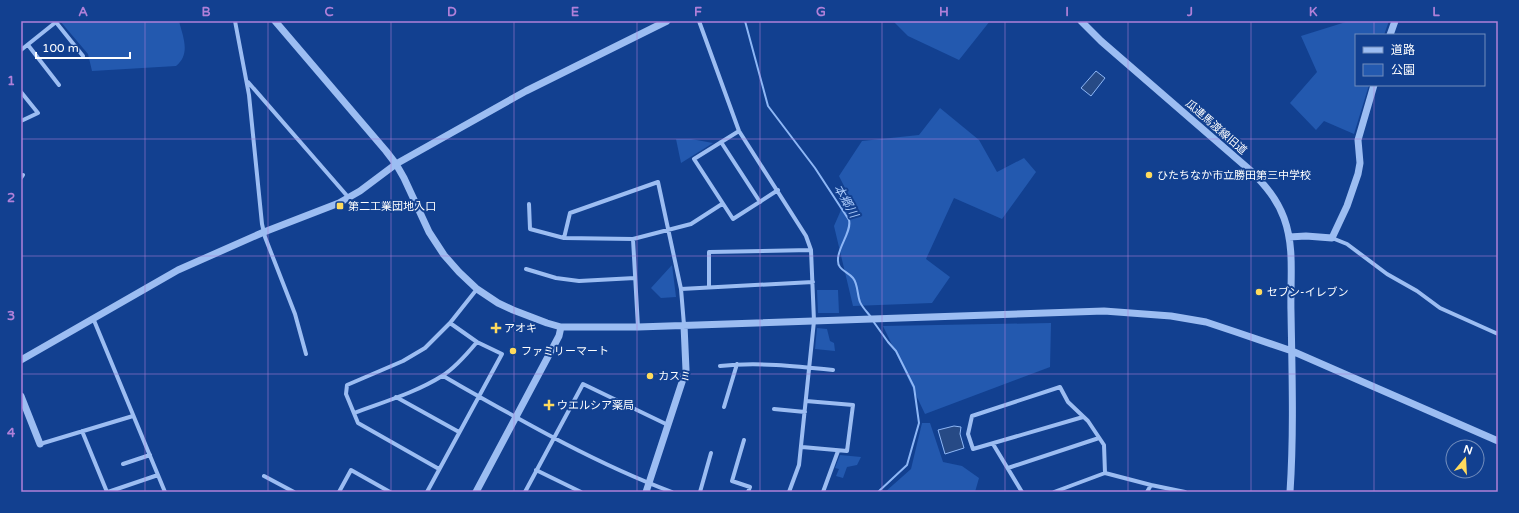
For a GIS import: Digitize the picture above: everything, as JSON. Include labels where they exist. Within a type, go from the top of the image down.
[{"type":"street","points":[[235,21],[247,81],[252,117],[258,192],[264,232],[295,314],[306,354]]},
{"type":"street","points":[[275,21],[343,98],[396,164],[429,232],[444,255],[477,289],[498,303],[528,316],[562,327],[638,327],[1104,311],[1172,316],[1206,322],[1292,351],[1498,441]]},
{"type":"street","points":[[21,360],[31,356],[93,318],[178,270],[264,232],[338,204],[349,198],[396,164],[552,76],[667,21]]},
{"type":"street","points":[[699,21],[739,131],[806,236],[811,250],[814,321],[810,368],[802,447],[799,465],[790,492]]},
{"type":"street","name":"瓜連馬渡線旧道","points":[[1081,21],[1107,46],[1263,184],[1275,199],[1284,218],[1291,250],[1292,464],[1290,492]]},
{"type":"street","points":[[1390,34],[1395,21]]},
{"type":"street","points":[[21,50],[56,22],[83,56]]},
{"type":"street","points":[[28,45],[59,85]]},
{"type":"street","points":[[247,81],[349,198]]},
{"type":"street","points":[[1332,238],[1347,206],[1358,174],[1360,163],[1358,140],[1374,86]]},
{"type":"street","points":[[21,92],[38,113],[21,121]]},
{"type":"street","points":[[739,131],[694,160],[722,204],[733,219],[778,190]]},
{"type":"street","points":[[721,142],[760,202]]},
{"type":"street","points":[[564,238],[570,213],[658,182],[681,289],[686,370],[646,492]]},
{"type":"street","points":[[529,204],[530,229],[564,238],[633,240],[668,229],[691,224],[722,204]]},
{"type":"street","points":[[1289,238],[1306,236],[1332,238],[1347,244],[1386,274],[1416,291],[1440,308],[1498,334]]},
{"type":"street","points":[[633,240],[638,327]]},
{"type":"street","points":[[709,288],[709,252],[811,250]]},
{"type":"street","points":[[526,269],[556,278],[579,281],[635,278]]},
{"type":"street","points":[[681,289],[813,282]]},
{"type":"street","points":[[439,469],[358,423],[346,394],[347,385],[403,361],[425,348],[450,323],[477,289]]},
{"type":"street","points":[[93,318],[165,492]]},
{"type":"street","points":[[427,492],[502,354],[477,342],[450,323]]},
{"type":"street","points":[[476,492],[559,336],[562,327]]},
{"type":"street","points":[[354,413],[411,392],[443,376],[466,355],[477,342]]},
{"type":"street","points":[[724,407],[737,364]]},
{"type":"street","points":[[720,366],[737,364],[833,370]]},
{"type":"street","points":[[443,376],[554,438],[649,484],[672,492]]},
{"type":"street","points":[[525,492],[583,384],[668,425]]},
{"type":"street","points":[[1083,417],[973,449],[968,434],[972,416],[1060,387],[1068,402],[1083,417],[1104,445],[1105,473]]},
{"type":"street","points":[[21,396],[40,444],[133,416]]},
{"type":"street","points":[[396,397],[459,432]]},
{"type":"street","points":[[802,447],[847,452],[853,405],[806,401]]},
{"type":"street","points":[[774,409],[805,412]]},
{"type":"street","points":[[82,431],[108,492],[158,475]]},
{"type":"street","points":[[1008,468],[1099,438]]},
{"type":"street","points":[[744,440],[732,481],[750,487],[748,492]]},
{"type":"street","points":[[993,444],[1022,492]]},
{"type":"street","points":[[823,492],[838,451]]},
{"type":"street","points":[[700,492],[711,453]]},
{"type":"street","points":[[123,464],[150,455]]},
{"type":"street","points":[[339,492],[351,470],[384,491],[390,492]]},
{"type":"street","points":[[536,470],[581,492]]},
{"type":"street","points":[[1054,492],[1105,473],[1185,492]]},
{"type":"street","points":[[264,476],[294,492]]},
{"type":"street","points":[[1147,492],[1151,485]]},
{"type":"green space","points":[[60,21],[179,21],[184,39],[185,51],[181,61],[176,66],[92,71],[88,54]]},
{"type":"green space","points":[[893,21],[990,21],[959,60],[908,36]]},
{"type":"green space","points":[[1349,21],[1389,21],[1384,34],[1355,34],[1355,86],[1369,86],[1354,134],[1324,121],[1316,130],[1290,103],[1317,72],[1301,36]]},
{"type":"green space","points":[[940,108],[979,140],[997,172],[1024,158],[1036,172],[1002,219],[954,198],[926,259],[950,277],[932,303],[853,306],[834,226],[848,194],[839,176],[862,141],[919,135]]},
{"type":"green space","points":[[676,139],[691,139],[713,143],[681,163]]},
{"type":"green space","points":[[672,265],[676,297],[661,298],[651,288]]},
{"type":"green space","points":[[817,290],[838,290],[839,313],[818,313]]},
{"type":"green space","points":[[1051,323],[1050,367],[925,414],[883,326]]},
{"type":"green space","points":[[817,328],[827,329],[830,341],[834,343],[835,351],[815,349]]},
{"type":"green space","points":[[922,423],[930,423],[943,462],[962,466],[979,478],[975,492],[885,492],[911,469]]},
{"type":"green space","points":[[840,455],[861,457],[857,465],[847,467],[843,478],[836,476],[839,469],[835,468]]},
{"type":"shaded area","points":[[1096,71],[1105,78],[1091,96],[1081,88]]},
{"type":"shaded area","points":[[954,426],[961,427],[960,434],[964,448],[945,454],[938,430]]},
{"type":"waterway","name":"本郷川","points":[[745,21],[768,106],[815,168],[849,220],[849,229],[840,249],[838,263],[839,266],[855,280],[860,302],[871,317]]},
{"type":"waterway","name":"本郷川","points":[[873,321],[896,351],[914,387],[919,423],[907,465],[878,492]]},
{"type":"place","name":"ひたちなか市立勝田第三中学校","points":[[1149,175]]},
{"type":"place","name":"第二工業団地入口","points":[[340,206]]},
{"type":"place","name":"セブン-イレブン","points":[[1259,292]]},
{"type":"place","name":"アオキ","points":[[496,328]]},
{"type":"place","name":"ファミリーマート","points":[[513,351]]},
{"type":"place","name":"カスミ","points":[[650,376]]},
{"type":"place","name":"ウエルシア薬局","points":[[549,405]]}]
